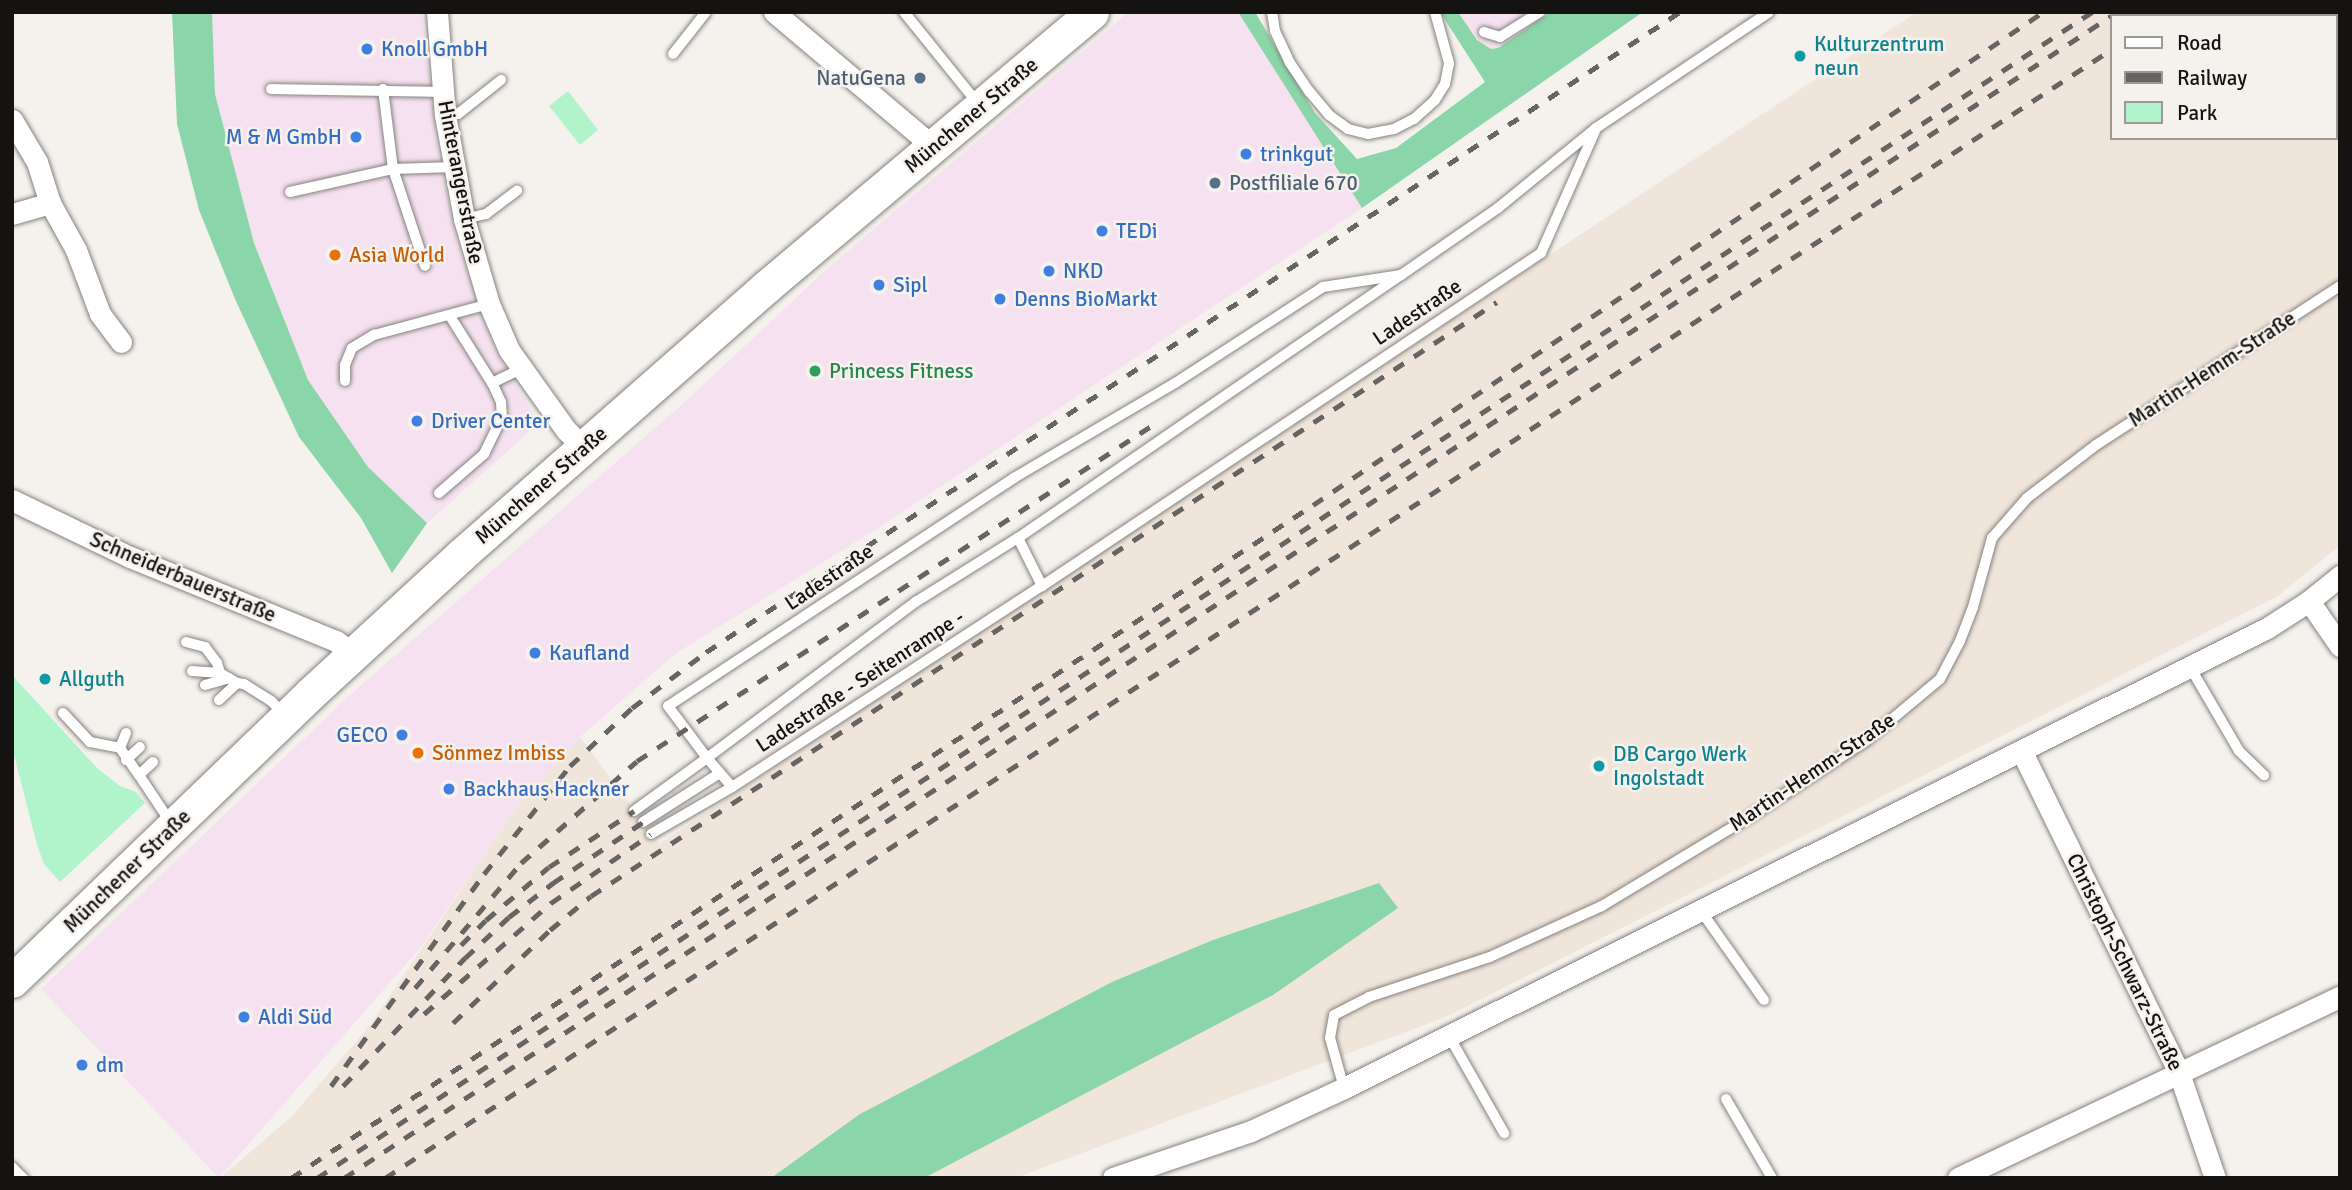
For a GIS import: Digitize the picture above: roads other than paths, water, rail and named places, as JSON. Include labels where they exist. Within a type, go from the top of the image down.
[{"type":"main road","name":"Münchener Straße","points":[[12,981],[353,654],[583,447],[1092,12]]},
{"type":"street","name":"Hinterangerstraße","points":[[437,12],[445,115],[464,219],[489,304],[509,350],[566,430],[583,447]]},
{"type":"street","points":[[774,12],[934,147]]},
{"type":"street","points":[[12,120],[37,162],[50,203],[76,250],[100,314],[121,342]]},
{"type":"street","points":[[12,214],[50,203]]},
{"type":"street","name":"Schneiderbauerstraße","points":[[12,500],[130,557],[336,641],[353,654]]},
{"type":"street","points":[[1113,1178],[1251,1131],[1344,1088],[2267,628],[2309,601],[2340,576]]},
{"type":"street","points":[[2309,601],[2340,646]]},
{"type":"street","name":"Christoph-Schwarz-Straße","points":[[2022,752],[2179,1073],[2214,1178]]},
{"type":"street","points":[[1958,1178],[2340,997]]},
{"type":"lane","points":[[673,54],[706,12]]},
{"type":"lane","points":[[904,12],[981,107]]},
{"type":"lane","points":[[1272,12],[1275,31],[1290,63],[1309,91],[1329,115],[1348,129],[1368,134],[1394,129],[1415,119],[1435,100],[1445,84],[1449,63],[1435,12]]},
{"type":"lane","points":[[1484,32],[1500,37],[1539,12]]},
{"type":"lane","points":[[1596,128],[1769,12]]},
{"type":"lane","points":[[445,115],[458,114],[501,80]]},
{"type":"lane","points":[[271,89],[383,89],[443,93]]},
{"type":"lane","points":[[383,89],[393,169],[425,266]]},
{"type":"lane","name":"Ladestraße","points":[[1401,275],[1323,287],[1175,383],[1014,478],[668,706],[707,758],[917,601],[1018,538],[1401,275],[1498,208],[1596,128]]},
{"type":"lane","name":"Ladestraße","points":[[1042,586],[1541,253],[1596,128]]},
{"type":"lane","points":[[289,192],[393,169],[455,167]]},
{"type":"lane","points":[[464,219],[486,214],[517,191]]},
{"type":"lane","name":"Martin-Hemm-Straße","points":[[1344,1088],[1330,1038],[1334,1015],[1369,997],[1490,957],[1602,906],[1751,816],[1867,740],[1940,679],[1960,641],[1973,607],[1992,538],[2027,498],[2096,445],[2340,286]]},
{"type":"lane","points":[[345,381],[345,365],[352,348],[374,335],[489,304]]},
{"type":"lane","points":[[439,493],[484,454],[502,416],[501,402],[492,383],[450,316]]},
{"type":"lane","points":[[492,383],[522,369]]},
{"type":"lane","points":[[1018,538],[1042,586]]},
{"type":"lane","name":"Ladestraße - Seitenrampe -","points":[[651,834],[732,787],[1042,586]]},
{"type":"lane","points":[[186,642],[205,647],[229,678]]},
{"type":"lane","points":[[2190,667],[2239,751],[2264,775]]},
{"type":"lane","points":[[192,671],[229,678],[257,691],[287,717]]},
{"type":"lane","points":[[205,685],[229,678]]},
{"type":"lane","points":[[219,699],[229,678]]},
{"type":"lane","points":[[63,713],[89,742],[120,748]]},
{"type":"lane","points":[[126,733],[120,748],[126,760],[139,775],[159,809],[174,826]]},
{"type":"lane","points":[[126,760],[140,747]]},
{"type":"lane","points":[[634,811],[707,758],[732,787]]},
{"type":"lane","points":[[139,775],[153,761]]},
{"type":"lane","points":[[643,822],[720,773]]},
{"type":"lane","points":[[1701,911],[1764,1000]]},
{"type":"lane","points":[[1449,1036],[1504,1133]]},
{"type":"lane","points":[[1726,1099],[1772,1178]]},
{"type":"lane","points":[[12,1167],[23,1178]]},
{"type":"railway","points":[[331,1086],[484,874],[570,766],[632,708],[706,652],[1680,12]]},
{"type":"railway","points":[[291,1178],[1313,505],[2043,12]]},
{"type":"railway","points":[[317,1178],[2092,12]]},
{"type":"railway","points":[[344,1178],[2110,17]]},
{"type":"railway","points":[[385,1178],[2110,50]]},
{"type":"railway","points":[[453,1023],[550,930],[591,896],[1497,302]]},
{"type":"railway","points":[[415,988],[521,863],[637,761],[1159,421]]},
{"type":"railway","points":[[461,945],[486,920],[549,867],[634,811]]},
{"type":"railway","points":[[343,1086],[465,958],[509,917],[553,883],[643,822]]},
{"type":"railway","points":[[424,1014],[551,903],[651,834]]},
{"type":"place","name":"Knoll GmbH","points":[[367,49]]},
{"type":"place","name":"Kulturzentrum neun","points":[[1800,56]]},
{"type":"place","name":"NatuGena","points":[[920,78]]},
{"type":"place","name":"M & M GmbH","points":[[356,137]]},
{"type":"place","name":"trinkgut","points":[[1246,154]]},
{"type":"place","name":"Postfiliale 670","points":[[1215,183]]},
{"type":"place","name":"TEDi","points":[[1102,231]]},
{"type":"place","name":"Asia World","points":[[335,255]]},
{"type":"place","name":"NKD","points":[[1049,271]]},
{"type":"place","name":"Sipl","points":[[879,285]]},
{"type":"place","name":"Denns BioMarkt","points":[[1000,299]]},
{"type":"place","name":"Princess Fitness","points":[[815,371]]},
{"type":"place","name":"Driver Center","points":[[417,421]]},
{"type":"place","name":"Kaufland","points":[[535,653]]},
{"type":"place","name":"Allguth","points":[[45,679]]},
{"type":"place","name":"GECO","points":[[402,735]]},
{"type":"place","name":"Sönmez Imbiss","points":[[418,753]]},
{"type":"place","name":"DB Cargo Werk Ingolstadt","points":[[1599,766]]},
{"type":"place","name":"Backhaus Hackner","points":[[449,789]]},
{"type":"place","name":"Aldi Süd","points":[[244,1017]]},
{"type":"place","name":"dm","points":[[82,1065]]}]
